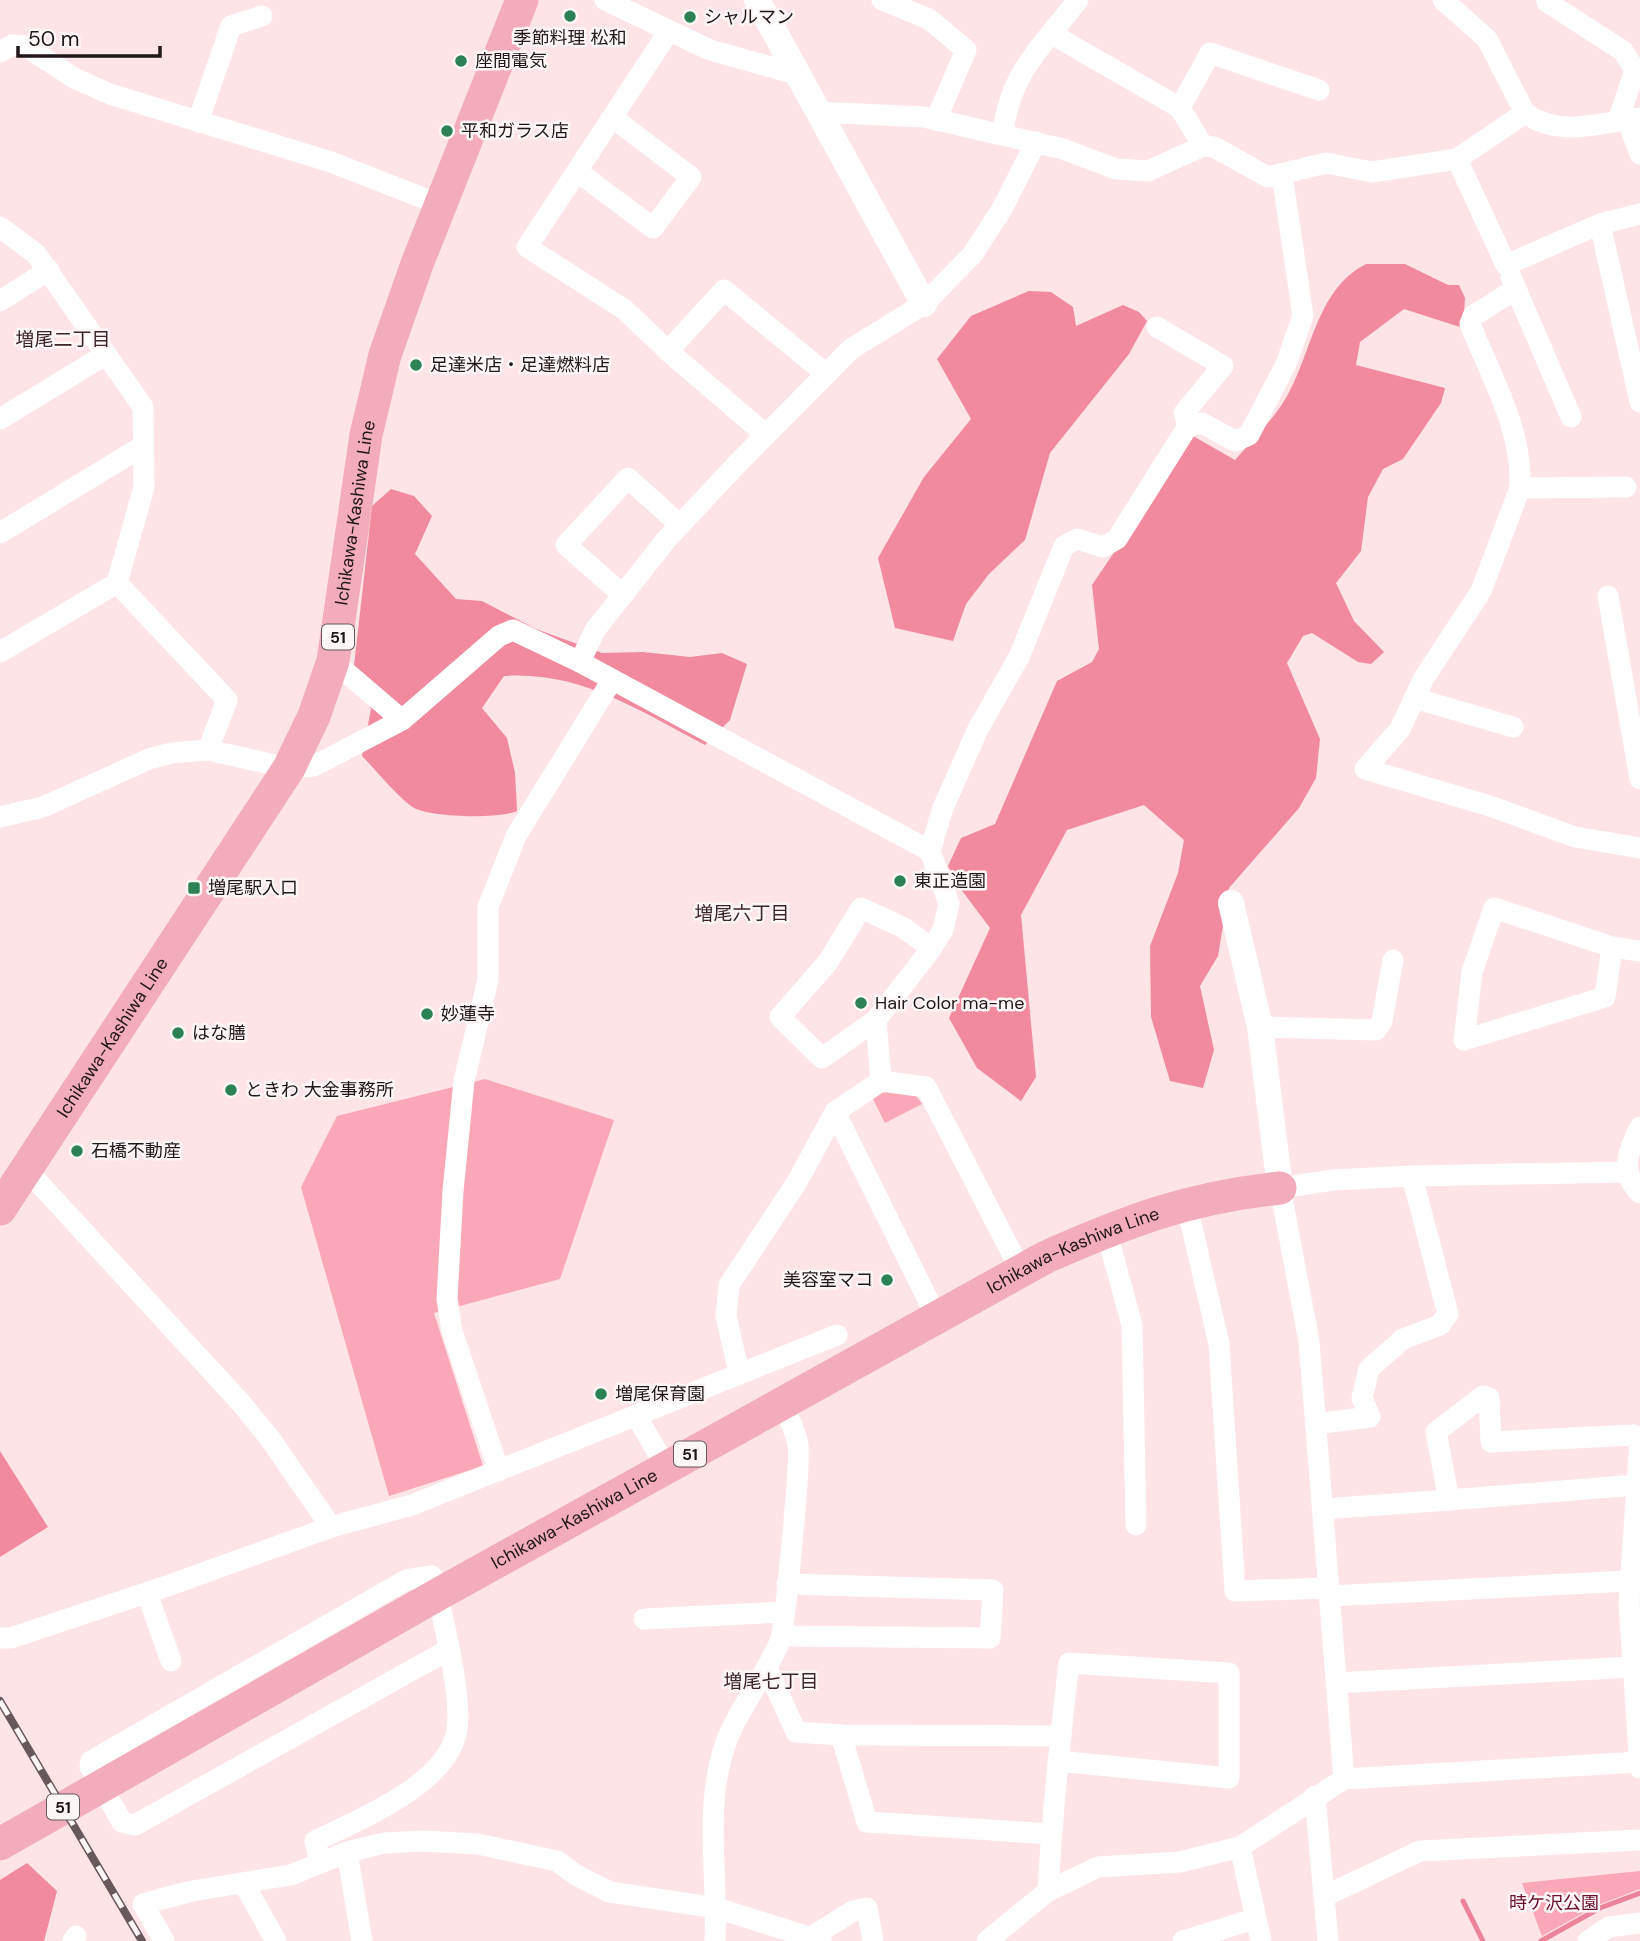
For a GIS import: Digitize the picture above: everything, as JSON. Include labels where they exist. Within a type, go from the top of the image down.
[{"type":"main road","name":"Ichikawa-Kashiwa Line","points":[[0,1209],[289,768],[314,716],[333,661],[373,402],[398,312],[522,0]]},
{"type":"main road","name":"Ichikawa-Kashiwa Line","points":[[3,1842],[437,1595],[1021,1271],[1106,1230],[1186,1202],[1280,1188]]},
{"type":"street","points":[[605,0],[710,50],[796,74]]},
{"type":"street","points":[[757,0],[924,304]]},
{"type":"street","points":[[882,0],[929,19],[966,50],[936,120]]},
{"type":"street","points":[[1003,133],[1006,104],[1018,77],[1078,0]]},
{"type":"street","points":[[1443,0],[1487,39],[1525,113],[1536,121],[1578,128],[1628,120]]},
{"type":"street","points":[[1547,2],[1623,51],[1635,70],[1628,120],[1640,154]]},
{"type":"street","points":[[198,122],[231,26],[262,16]]},
{"type":"street","points":[[670,31],[527,247],[625,310],[668,351],[766,435]]},
{"type":"street","points":[[1052,34],[1180,108],[1203,146]]},
{"type":"street","points":[[0,52],[12,44],[25,46],[74,78],[110,94],[331,162],[441,205]]},
{"type":"street","points":[[1180,108],[1210,53],[1319,90]]},
{"type":"street","points":[[818,112],[864,112],[936,120],[1003,133],[1116,169],[1148,171],[1203,146],[1214,147],[1268,177],[1326,163],[1372,172],[1457,159],[1525,113]]},
{"type":"street","points":[[578,172],[653,228],[691,177],[613,118]]},
{"type":"street","points":[[580,662],[595,630],[680,525],[825,373],[851,349],[924,304],[972,256],[1002,209],[1036,142]]},
{"type":"street","points":[[1457,159],[1571,417]]},
{"type":"street","points":[[931,948],[904,928],[861,908],[828,962],[780,1017],[822,1058],[876,1020],[931,948],[943,930],[949,904],[930,851],[943,808],[978,729],[1019,657],[1065,546],[1077,539],[1103,547],[1117,539],[1188,426],[1202,423],[1236,441],[1248,435],[1295,344],[1303,316],[1282,175]]},
{"type":"street","points":[[1506,265],[1600,224],[1640,214]]},
{"type":"street","points":[[1600,224],[1640,402]]},
{"type":"street","points":[[0,227],[36,254],[49,270],[143,407],[144,487],[117,583],[0,652]]},
{"type":"street","points":[[0,301],[49,270]]},
{"type":"street","points":[[1516,289],[1473,316],[1470,324],[1517,439],[1522,459],[1520,488],[1481,591],[1424,678],[1400,729],[1365,769],[1493,807],[1575,837],[1640,848]]},
{"type":"street","points":[[668,351],[724,290],[825,373]]},
{"type":"street","points":[[1157,327],[1223,366],[1184,413],[1188,426]]},
{"type":"street","points":[[0,419],[105,355]]},
{"type":"street","points":[[0,533],[143,446]]},
{"type":"street","points":[[623,595],[566,545],[628,478],[680,525]]},
{"type":"street","points":[[1520,488],[1626,486]]},
{"type":"street","points":[[117,583],[227,700],[208,750]]},
{"type":"street","points":[[1608,596],[1632,684],[1640,779]]},
{"type":"street","points":[[0,817],[43,807],[149,759],[171,753],[208,750],[289,768],[314,766],[402,720],[499,636],[513,630],[580,662],[930,851]]},
{"type":"street","points":[[333,661],[402,720]]},
{"type":"street","points":[[499,1471],[452,1331],[447,1299],[453,1191],[464,1081],[488,980],[488,907],[516,836],[612,680]]},
{"type":"street","points":[[1415,698],[1513,727]]},
{"type":"street","points":[[1231,904],[1260,1027],[1280,1188],[1309,1341],[1344,1779]]},
{"type":"street","points":[[1612,947],[1605,997],[1464,1040],[1472,972],[1494,908],[1612,947],[1640,951]]},
{"type":"street","points":[[1260,1027],[1376,1030],[1382,1021],[1393,960]]},
{"type":"street","points":[[876,1020],[881,1081]]},
{"type":"street","points":[[740,1372],[726,1315],[729,1285],[797,1182],[835,1112],[881,1081],[926,1087],[1021,1271]]},
{"type":"street","points":[[835,1112],[937,1318]]},
{"type":"street","points":[[1640,1127],[1626,1172],[1630,1184],[1640,1193]]},
{"type":"street","points":[[26,1169],[241,1403],[271,1440],[331,1527]]},
{"type":"street","points":[[1280,1188],[1333,1180],[1412,1176],[1626,1172]]},
{"type":"street","points":[[1315,1424],[1370,1417],[1362,1398],[1369,1368],[1403,1339],[1440,1325],[1448,1314],[1412,1176]]},
{"type":"street","points":[[1186,1202],[1219,1344],[1235,1591],[1632,1594]]},
{"type":"street","points":[[1106,1230],[1132,1325],[1136,1525]]},
{"type":"street","points":[[0,1638],[11,1638],[147,1593],[331,1527],[412,1505],[838,1335]]},
{"type":"street","points":[[1449,1500],[1436,1432],[1483,1396],[1489,1398],[1491,1442],[1634,1434],[1640,1440],[1632,1594],[1640,1768]]},
{"type":"street","points":[[715,1941],[717,1908],[713,1808],[722,1755],[738,1718],[768,1670],[782,1636],[799,1446],[783,1405]]},
{"type":"street","points":[[636,1415],[666,1467]]},
{"type":"street","points":[[1323,1509],[1636,1485]]},
{"type":"street","points":[[320,1863],[315,1841],[375,1814],[412,1790],[435,1768],[453,1743],[457,1730],[457,1711],[448,1650],[432,1576],[416,1576],[406,1580],[94,1756],[90,1766],[122,1822],[135,1825],[448,1650]]},
{"type":"street","points":[[782,1636],[990,1638],[993,1590],[787,1584]]},
{"type":"street","points":[[147,1593],[171,1661]]},
{"type":"street","points":[[644,1619],[784,1612]]},
{"type":"street","points":[[1336,1683],[1635,1658]]},
{"type":"street","points":[[1048,1891],[1051,1833],[1058,1761],[1069,1662],[1229,1673],[1229,1777],[1058,1761]]},
{"type":"street","points":[[768,1670],[796,1732],[841,1735],[1061,1736]]},
{"type":"street","points":[[841,1735],[867,1822],[1051,1833]]},
{"type":"street","points":[[994,1938],[1048,1891],[1098,1867],[1180,1862],[1240,1847],[1344,1779],[1640,1762]]},
{"type":"street","points":[[1315,1796],[1328,1941]]},
{"type":"street","points":[[164,1941],[143,1905],[192,1891],[291,1875],[347,1852],[407,1840],[478,1844],[557,1861],[576,1875],[610,1892],[717,1908],[816,1940],[853,1911],[867,1908],[873,1941]]},
{"type":"street","points":[[1325,1896],[1420,1851],[1640,1840]]},
{"type":"street","points":[[1240,1847],[1261,1941]]},
{"type":"street","points":[[347,1852],[362,1941]]},
{"type":"street","points":[[244,1884],[276,1941]]},
{"type":"street","points":[[1183,1941],[1254,1919]]},
{"type":"street","points":[[1594,1939],[1609,1927],[1640,1923]]},
{"type":"green space","points":[[485,1079],[614,1120],[560,1279],[434,1313],[483,1466],[389,1496],[301,1187],[337,1116]]},
{"type":"green space","points":[[879,1088],[912,1090],[922,1104],[885,1123],[871,1095]]},
{"type":"green space","name":"時ケ沢公園","points":[[1640,1871],[1640,1889],[1596,1906],[1542,1936],[1522,1883]]},
{"type":"shaded area","points":[[1366,264],[1405,264],[1448,285],[1459,285],[1465,298],[1463,328],[1404,309],[1360,342],[1356,365],[1445,388],[1441,403],[1403,459],[1383,469],[1368,497],[1361,551],[1336,583],[1354,621],[1384,652],[1371,664],[1358,662],[1312,633],[1303,636],[1287,663],[1320,739],[1316,778],[1299,808],[1229,888],[1218,956],[1200,986],[1214,1050],[1203,1088],[1170,1081],[1151,1017],[1150,946],[1178,873],[1184,840],[1144,805],[1067,830],[1021,915],[1036,1077],[1021,1101],[977,1068],[949,1018],[990,928],[960,888],[948,866],[961,838],[995,824],[1057,681],[1092,662],[1099,649],[1092,585],[1193,436],[1235,460],[1281,406],[1300,369],[1315,328],[1335,291],[1348,276]]},
{"type":"shaded area","points":[[1029,291],[1051,292],[1073,307],[1076,326],[1123,305],[1139,312],[1147,321],[1129,354],[1050,453],[1025,540],[989,574],[966,604],[953,641],[895,628],[878,558],[924,477],[971,419],[937,359],[971,316]]},
{"type":"shaded area","points":[[391,489],[414,496],[432,516],[415,554],[456,599],[482,601],[536,629],[602,653],[643,652],[690,657],[722,653],[747,664],[730,720],[705,745],[633,707],[584,687],[532,676],[504,676],[482,708],[507,738],[515,773],[517,811],[508,814],[463,816],[432,813],[411,806],[362,756],[371,709],[354,666],[372,506]]},
{"type":"shaded area","points":[[0,1451],[48,1527],[0,1557]]},
{"type":"shaded area","points":[[27,1863],[57,1891],[44,1941],[0,1941],[0,1880]]},
{"type":"waterway","points":[[1541,1941],[1600,1908],[1640,1893]]},
{"type":"waterway","points":[[1463,1901],[1483,1941]]},
{"type":"railway","points":[[0,1701],[142,1941]]},
{"type":"place","name":"季節料理 松和","points":[[570,16]]},
{"type":"place","name":"シャルマン","points":[[690,17]]},
{"type":"place","name":"座間電気","points":[[461,61]]},
{"type":"place","name":"平和ガラス店","points":[[447,131]]},
{"type":"place","name":"足達米店・足達燃料店","points":[[416,365]]},
{"type":"place","name":"東正造園","points":[[900,881]]},
{"type":"place","name":"増尾駅入口","points":[[194,888]]},
{"type":"place","name":"Hair Color ma-me","points":[[861,1003]]},
{"type":"place","name":"妙蓮寺","points":[[427,1014]]},
{"type":"place","name":"はな膳","points":[[178,1033]]},
{"type":"place","name":"ときわ 大金事務所","points":[[231,1090]]},
{"type":"place","name":"石橋不動産","points":[[77,1151]]},
{"type":"place","name":"美容室マコ","points":[[887,1280]]},
{"type":"place","name":"増尾保育園","points":[[601,1394]]},
{"type":"district","name":"増尾二丁目","points":[[63,339]]},
{"type":"district","name":"増尾六丁目","points":[[742,913]]},
{"type":"district","name":"増尾七丁目","points":[[771,1681]]}]
